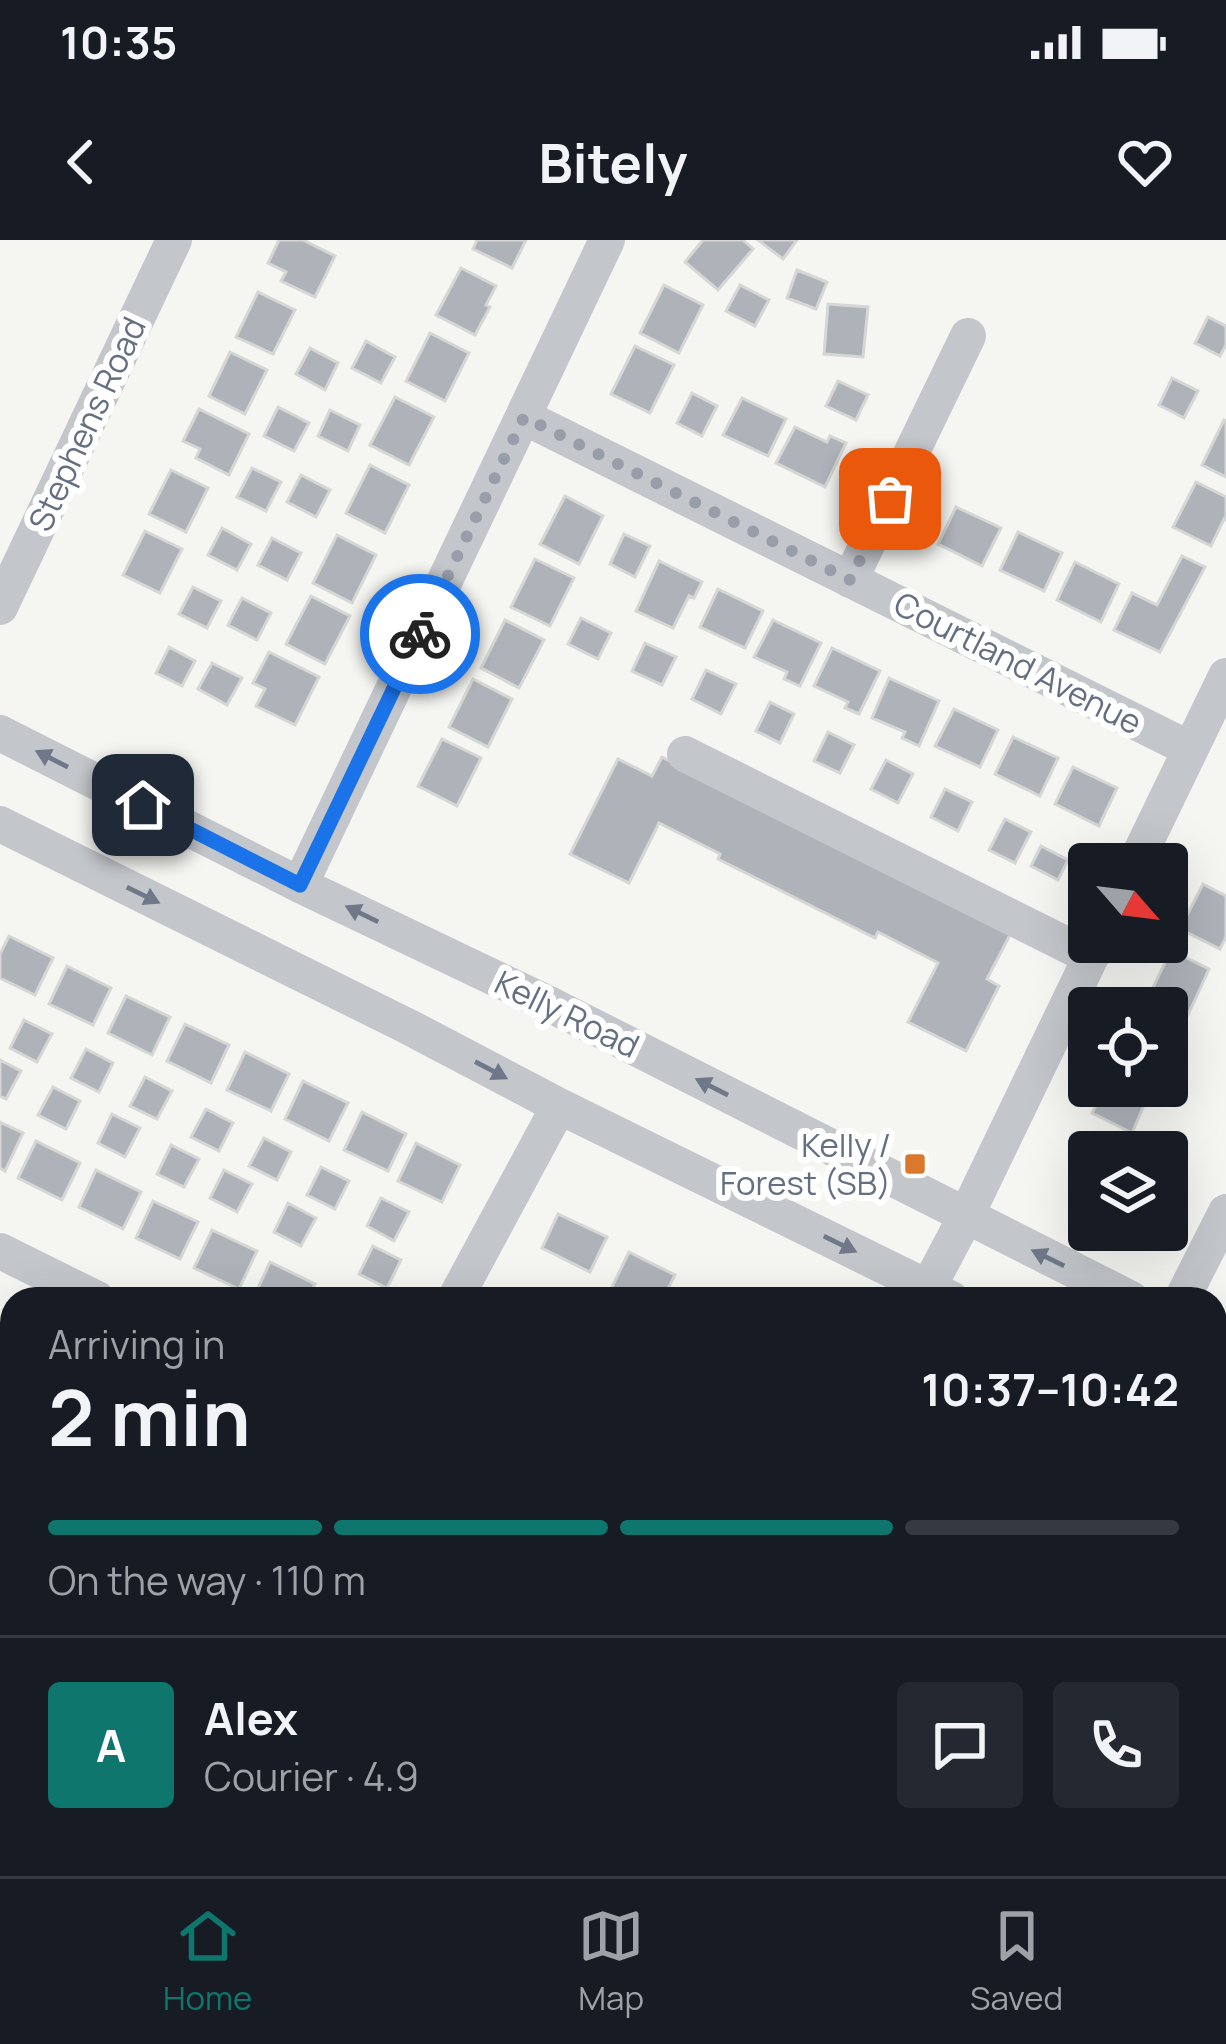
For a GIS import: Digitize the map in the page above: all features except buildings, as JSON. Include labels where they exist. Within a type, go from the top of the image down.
[{"type":"street","name":"Stephens Road","points":[[0,608],[174,240]]},
{"type":"street","points":[[300,885],[607,240]]},
{"type":"street","points":[[850,580],[968,336]]},
{"type":"street","name":"Courtland Avenue","points":[[524,417],[1190,749]]},
{"type":"street","points":[[1145,843],[1226,676]]},
{"type":"street","name":"Kelly Road","points":[[0,733],[1107,1287]]},
{"type":"street","points":[[685,754],[1068,938]]},
{"type":"street","points":[[0,824],[928,1287]]},
{"type":"street","points":[[942,1287],[966,1216],[1088,963]]},
{"type":"street","points":[[462,1287],[560,1106]]},
{"type":"street","points":[[1189,1287],[1226,1212]]},
{"type":"street","points":[[0,1251],[73,1287]]},
{"type":"way so far","points":[[420,634],[524,417],[850,580],[890,499]]},
{"type":"place","name":"Kelly / Forest (SB)","points":[[915,1164]]},
{"type":"route","points":[[143,805],[300,885],[420,634]]}]
